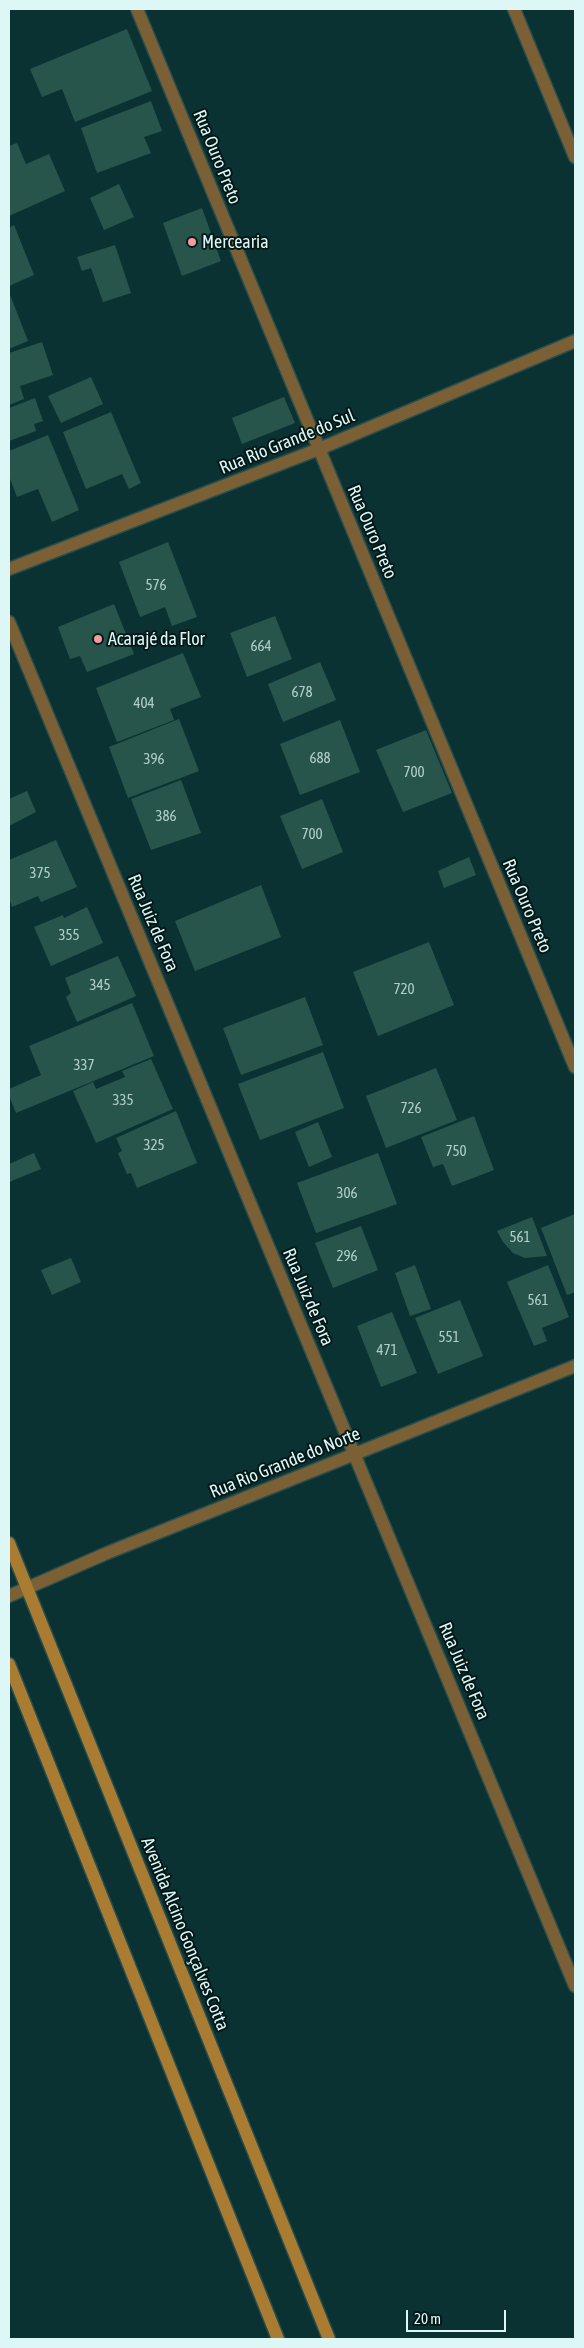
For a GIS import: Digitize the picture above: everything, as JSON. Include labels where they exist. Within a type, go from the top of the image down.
[{"type":"main road","name":"Avenida Alcino Gonçalves Cotta","points":[[9,1543],[329,2339]]},
{"type":"main road","points":[[9,1664],[278,2339]]},
{"type":"street","name":"Rua Ouro Preto","points":[[137,9],[575,1067]]},
{"type":"street","points":[[514,9],[575,157]]},
{"type":"street","name":"Rua Rio Grande do Sul","points":[[9,569],[319,449],[575,341]]},
{"type":"street","name":"Rua Juiz de Fora","points":[[9,622],[575,1986]]},
{"type":"street","name":"Rua Rio Grande do Norte","points":[[9,1596],[354,1454],[575,1366]]},
{"type":"building","points":[[127,29],[152,91],[75,122],[62,89],[42,97],[30,69]]},
{"type":"building","points":[[151,101],[162,131],[144,137],[151,153],[97,173],[81,128]]},
{"type":"building","points":[[17,143],[26,164],[49,154],[65,191],[9,216],[9,146]]},
{"type":"building","points":[[119,184],[134,217],[104,230],[90,198]]},
{"type":"building","name":"Mercearia","points":[[202,208],[221,261],[182,276],[163,223]]},
{"type":"building","points":[[14,225],[34,275],[9,286],[9,228]]},
{"type":"building","points":[[115,245],[131,293],[103,302],[91,268],[82,271],[77,257]]},
{"type":"building","points":[[9,292],[28,341],[9,349]]},
{"type":"building","points":[[42,342],[53,375],[20,386],[24,399],[9,405],[9,353]]},
{"type":"building","points":[[91,377],[103,404],[61,423],[48,396]]},
{"type":"building","points":[[284,397],[295,423],[242,444],[232,418]]},
{"type":"building","points":[[35,398],[43,421],[34,424],[36,431],[9,441],[9,408]]},
{"type":"building","points":[[111,412],[141,483],[129,489],[122,474],[86,489],[63,432]]},
{"type":"building","points":[[48,435],[79,510],[52,522],[38,489],[17,497],[9,476],[9,451]]},
{"type":"building","points":[[168,542],[197,617],[172,626],[165,607],[140,617],[119,562]]},
{"type":"building","points":[[114,604],[134,654],[87,672],[80,656],[70,659],[58,627]]},
{"type":"building","points":[[275,616],[292,659],[247,677],[230,633]]},
{"type":"building","points":[[183,653],[201,697],[170,709],[174,720],[117,742],[96,688]]},
{"type":"building","points":[[320,662],[336,700],[283,722],[268,684]]},
{"type":"building","points":[[179,719],[199,771],[128,798],[109,747]]},
{"type":"building","points":[[340,720],[360,772],[300,795],[280,744]]},
{"type":"building","points":[[426,730],[452,793],[403,812],[376,750]]},
{"type":"building","points":[[181,780],[201,833],[151,850],[131,799]]},
{"type":"building","points":[[27,791],[36,812],[9,826],[9,799]]},
{"type":"building","points":[[322,799],[343,852],[302,869],[280,816]]},
{"type":"building","points":[[56,840],[77,887],[41,902],[38,896],[12,907],[9,898],[9,860]]},
{"type":"building","points":[[469,857],[476,875],[444,888],[438,871]]},
{"type":"building","points":[[261,885],[281,937],[195,971],[175,921]]},
{"type":"building","points":[[87,907],[103,943],[51,966],[34,927],[63,915],[64,918]]},
{"type":"building","points":[[429,942],[454,1005],[378,1036],[353,972]]},
{"type":"building","points":[[118,956],[136,996],[77,1022],[66,997],[71,993],[65,978]]},
{"type":"building","points":[[305,997],[323,1045],[241,1075],[223,1028]]},
{"type":"building","points":[[132,1003],[154,1056],[16,1113],[9,1096],[9,1089],[41,1075],[29,1046]]},
{"type":"building","points":[[323,1052],[344,1108],[260,1140],[238,1084]]},
{"type":"building","points":[[151,1059],[173,1109],[96,1143],[73,1091],[93,1082],[96,1089],[125,1077],[122,1071]]},
{"type":"building","points":[[436,1068],[457,1120],[386,1148],[366,1096]]},
{"type":"building","points":[[176,1111],[197,1163],[137,1188],[131,1173],[127,1174],[118,1153],[122,1151],[116,1138]]},
{"type":"building","points":[[474,1116],[494,1170],[452,1186],[443,1164],[433,1167],[421,1137]]},
{"type":"building","points":[[318,1122],[332,1157],[309,1167],[295,1132]]},
{"type":"building","points":[[34,1153],[41,1169],[9,1182],[9,1164]]},
{"type":"building","points":[[378,1153],[397,1204],[316,1233],[297,1183]]},
{"type":"building","points":[[575,1214],[575,1292],[567,1295],[541,1228]]},
{"type":"building","points":[[532,1217],[547,1256],[525,1258],[513,1253],[503,1242],[497,1231]]},
{"type":"building","points":[[361,1226],[378,1270],[333,1288],[315,1243]]},
{"type":"building","points":[[71,1258],[81,1282],[52,1295],[41,1270]]},
{"type":"building","points":[[415,1265],[431,1309],[410,1316],[395,1273]]},
{"type":"building","points":[[548,1265],[569,1317],[542,1328],[547,1341],[534,1346],[507,1282]]},
{"type":"building","points":[[460,1300],[483,1356],[438,1374],[415,1318]]},
{"type":"building","points":[[392,1312],[417,1373],[381,1387],[357,1326]]},
{"type":"place","name":"Mercearia","points":[[192,242]]},
{"type":"place","name":"Acarajé da Flor","points":[[98,639]]}]
